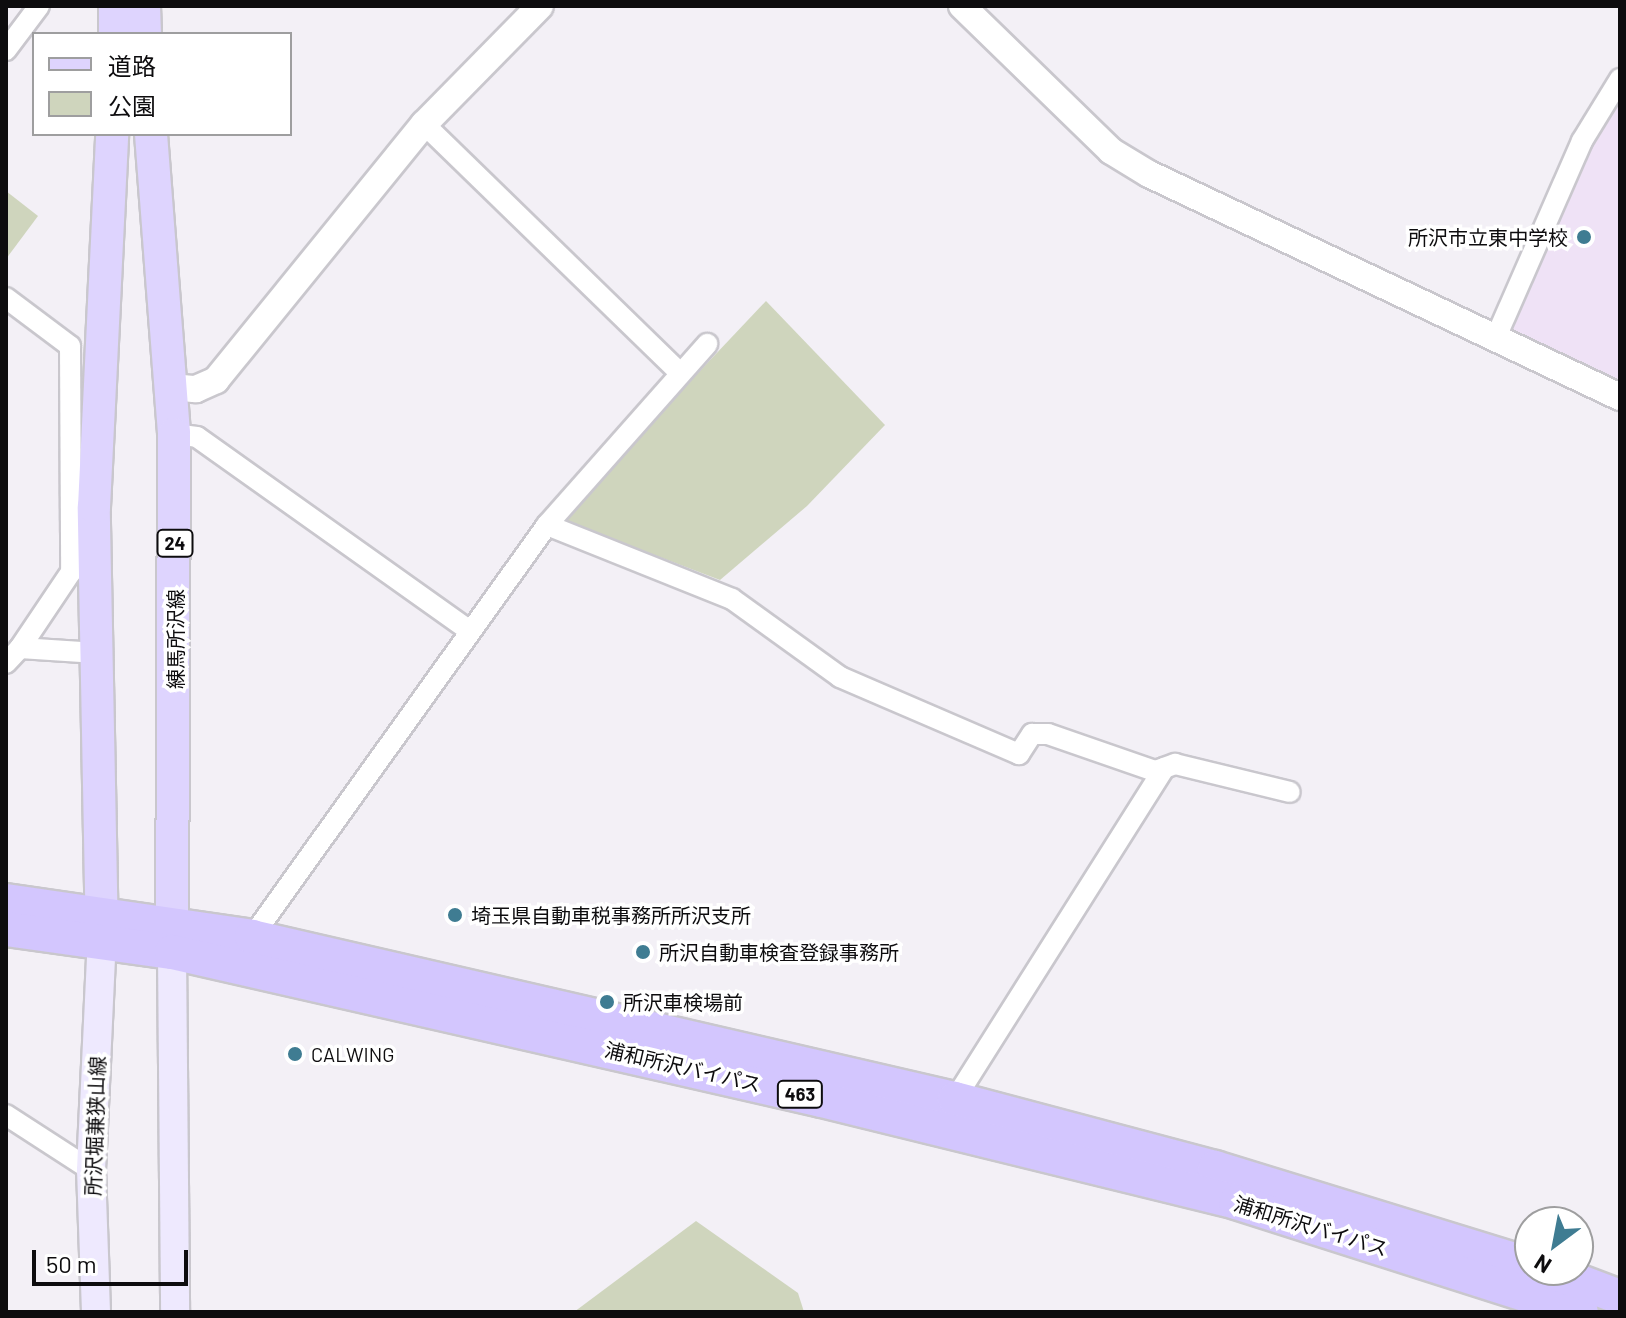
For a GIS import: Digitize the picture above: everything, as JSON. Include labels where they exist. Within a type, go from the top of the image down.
[{"type":"highway","name":"浦和所沢バイパス","points":[[6,901],[101,926],[172,936],[500,1024],[1236,1202],[1581,1312]]},
{"type":"highway","name":"浦和所沢バイパス","points":[[6,929],[101,926]]},
{"type":"highway","name":"浦和所沢バイパス","points":[[172,936],[252,937],[955,1099],[1215,1168],[1514,1260]]},
{"type":"highway","points":[[1591,1286],[1620,1297]]},
{"type":"main road","points":[[115,6],[115,32]]},
{"type":"main road","points":[[144,6],[145,32]]},
{"type":"main road","points":[[101,926],[97,653],[98,367],[112,136]]},
{"type":"main road","name":"練馬所沢線","points":[[151,136],[174,434],[172,936]]},
{"type":"main road","name":"所沢堀兼狭山線","points":[[96,1312],[91,1170],[101,926]]},
{"type":"main road","points":[[172,936],[175,1312]]},
{"type":"street","points":[[6,50],[39,6]]},
{"type":"street","points":[[171,387],[196,389],[216,380],[424,124],[540,6]]},
{"type":"street","points":[[962,6],[1111,151],[1620,397]]},
{"type":"street","points":[[1496,337],[1582,141],[1620,79]]},
{"type":"street","points":[[424,124],[680,373]]},
{"type":"street","points":[[6,298],[70,346],[71,572],[13,655]]},
{"type":"street","points":[[252,937],[547,525],[707,344]]},
{"type":"street","points":[[174,434],[197,437],[470,631]]},
{"type":"street","points":[[547,525],[732,599],[840,677],[1019,754],[1032,734],[1048,734],[1155,771],[1175,764],[1290,792]]},
{"type":"street","points":[[13,655],[97,653]]},
{"type":"street","points":[[955,1099],[1164,768]]},
{"type":"street","points":[[6,1115],[91,1170]]},
{"type":"shaded area","name":"所沢市立東中学校","points":[[1620,95],[1620,382],[1513,333],[1509,324],[1587,150]]},
{"type":"green space","points":[[6,191],[38,216],[6,259]]},
{"type":"green space","points":[[766,301],[885,425],[807,506],[720,580],[560,519]]},
{"type":"green space","points":[[696,1221],[798,1293],[804,1312],[574,1312]]},
{"type":"place","name":"所沢市立東中学校","points":[[1584,237]]},
{"type":"place","name":"埼玉県自動車税事務所所沢支所","points":[[455,915]]},
{"type":"place","name":"所沢自動車検査登録事務所","points":[[643,952]]},
{"type":"place","name":"所沢車検場前","points":[[607,1002]]},
{"type":"place","name":"CALWING","points":[[295,1054]]}]
